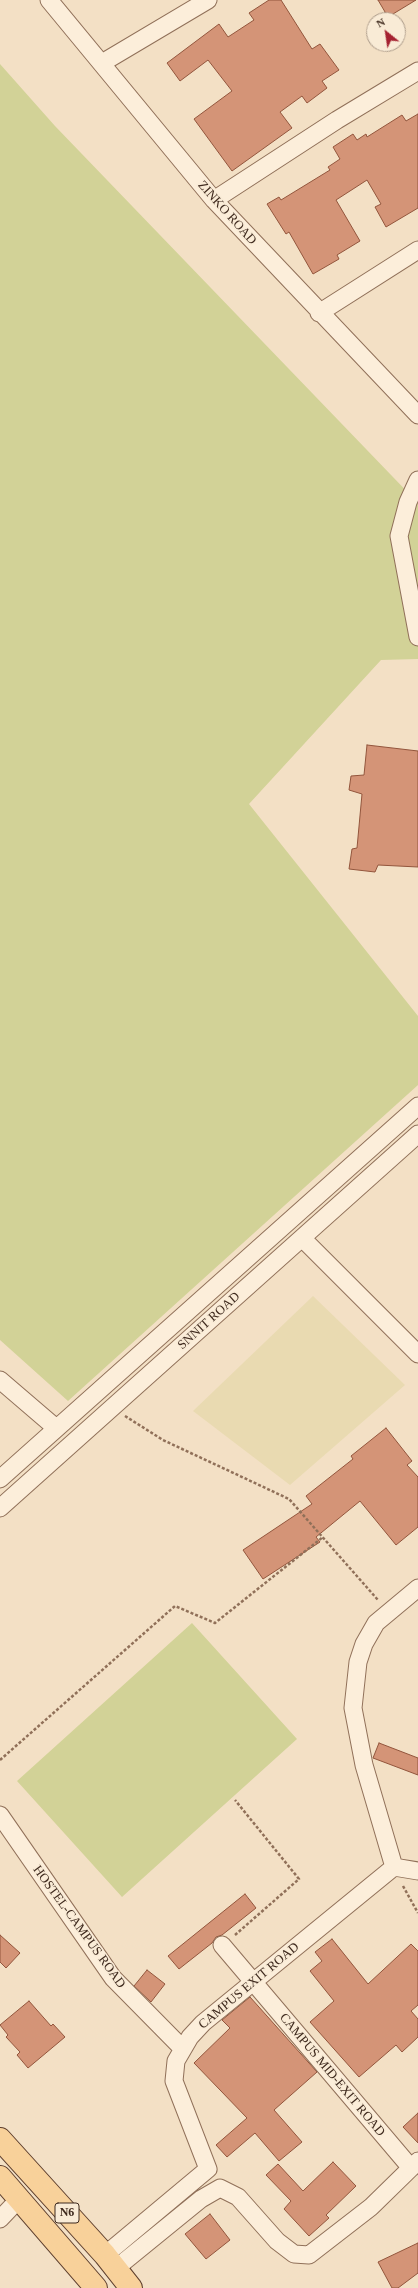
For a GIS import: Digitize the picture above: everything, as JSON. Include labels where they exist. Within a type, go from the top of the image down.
[{"type":"main road","name":"N6","points":[[0,2139],[110,2262],[131,2288]]},
{"type":"main road","name":"N6","points":[[0,2177],[96,2288]]},
{"type":"street","name":"ZINKO ROAD","points":[[49,0],[214,200],[319,313],[418,415]]},
{"type":"street","points":[[102,63],[208,0]]},
{"type":"street","points":[[214,200],[337,120],[418,71]]},
{"type":"street","points":[[319,313],[418,250]]},
{"type":"street","points":[[418,480],[408,502],[399,536],[418,637]]},
{"type":"street","name":"SNNIT ROAD","points":[[0,1479],[418,1106]]},
{"type":"street","name":"SNNIT ROAD","points":[[0,1508],[418,1134]]},
{"type":"street","points":[[302,1238],[418,1354]]},
{"type":"street","points":[[253,1254],[268,1268]]},
{"type":"street","points":[[230,1274],[244,1290]]},
{"type":"street","points":[[0,1380],[56,1428]]},
{"type":"street","points":[[418,1588],[376,1623],[364,1644],[358,1662],[353,1708],[364,1765],[394,1867],[418,1871]]},
{"type":"street","name":"HOSTEL-CAMPUS ROAD","points":[[0,1815],[113,1978],[183,2049]]},
{"type":"street","name":"CAMPUS EXIT ROAD","points":[[110,2262],[208,2169],[174,2081],[176,2061],[183,2049],[203,2022],[394,1867]]},
{"type":"street","name":"CAMPUS MID-EXIT ROAD","points":[[222,1945],[414,2165]]},
{"type":"street","points":[[110,2262],[201,2199],[220,2188],[238,2197],[277,2241],[294,2254],[309,2255],[371,2207],[414,2165]]},
{"type":"street","points":[[0,2219],[19,2199]]},
{"type":"path","points":[[113,1408],[163,1440],[289,1499],[389,1613]]},
{"type":"path","points":[[0,1760],[175,1606],[215,1622],[323,1538]]},
{"type":"path","points":[[222,1945],[299,1879],[235,1800]]},
{"type":"path","points":[[394,1867],[418,1913]]},
{"type":"shaded area","points":[[313,1296],[405,1385],[290,1485],[193,1411]]},
{"type":"green space","points":[[0,64],[55,126],[418,503],[418,659],[381,660],[249,804],[418,1016],[418,1085],[68,1401],[0,1340]]},
{"type":"green space","points":[[192,1623],[297,1739],[122,1897],[17,1781]]},
{"type":"building","points":[[269,0],[281,0],[312,49],[320,44],[339,70],[322,81],[327,88],[307,103],[302,96],[280,112],[292,128],[232,171],[194,119],[232,91],[208,60],[180,81],[167,63],[219,24],[228,37],[254,20],[249,13]]},
{"type":"building","points":[[378,0],[416,0],[396,12],[385,12]]},
{"type":"building","points":[[418,114],[418,208],[386,227],[375,207],[381,204],[367,180],[336,200],[360,241],[337,255],[339,259],[313,274],[289,232],[286,234],[267,204],[279,197],[281,200],[330,170],[328,167],[340,159],[333,147],[353,134],[357,140],[366,134],[367,137],[402,115],[406,121]]},
{"type":"building","points":[[367,745],[418,751],[418,867],[378,865],[375,872],[349,869],[352,849],[357,848],[362,794],[349,790],[351,776],[364,775]]},
{"type":"building","points":[[386,1428],[412,1461],[407,1465],[418,1477],[418,1527],[396,1545],[360,1501],[316,1537],[320,1542],[263,1579],[243,1550],[312,1504],[306,1496],[353,1459],[351,1456]]},
{"type":"building","points":[[379,1743],[418,1758],[418,1775],[373,1758]]},
{"type":"building","points":[[245,1894],[256,1908],[222,1935],[216,1937],[212,1943],[179,1969],[168,1956]]},
{"type":"building","points":[[0,1935],[20,1953],[6,1968],[0,1962]]},
{"type":"building","points":[[332,1939],[368,1984],[411,1944],[418,1951],[418,2005],[411,2011],[418,2019],[418,2037],[402,2052],[396,2045],[359,2077],[310,2022],[334,2001],[310,1971],[322,1961],[315,1952]]},
{"type":"building","points":[[147,1970],[165,1984],[151,2002],[134,1986]]},
{"type":"building","points":[[250,1997],[317,2072],[274,2110],[302,2142],[279,2161],[255,2133],[227,2157],[216,2145],[247,2118],[194,2063],[230,2028],[222,2020]]},
{"type":"building","points":[[29,2001],[51,2026],[53,2024],[65,2037],[28,2068],[17,2055],[20,2052],[6,2037],[8,2035],[0,2025]]},
{"type":"building","points":[[418,2113],[418,2143],[403,2127]]},
{"type":"building","points":[[333,2162],[356,2186],[326,2215],[329,2218],[309,2236],[284,2209],[291,2201],[266,2175],[278,2164],[303,2191]]},
{"type":"building","points":[[210,2214],[230,2240],[206,2259],[185,2234]]},
{"type":"building","points":[[418,2243],[418,2273],[398,2288],[392,2288],[378,2262]]}]
